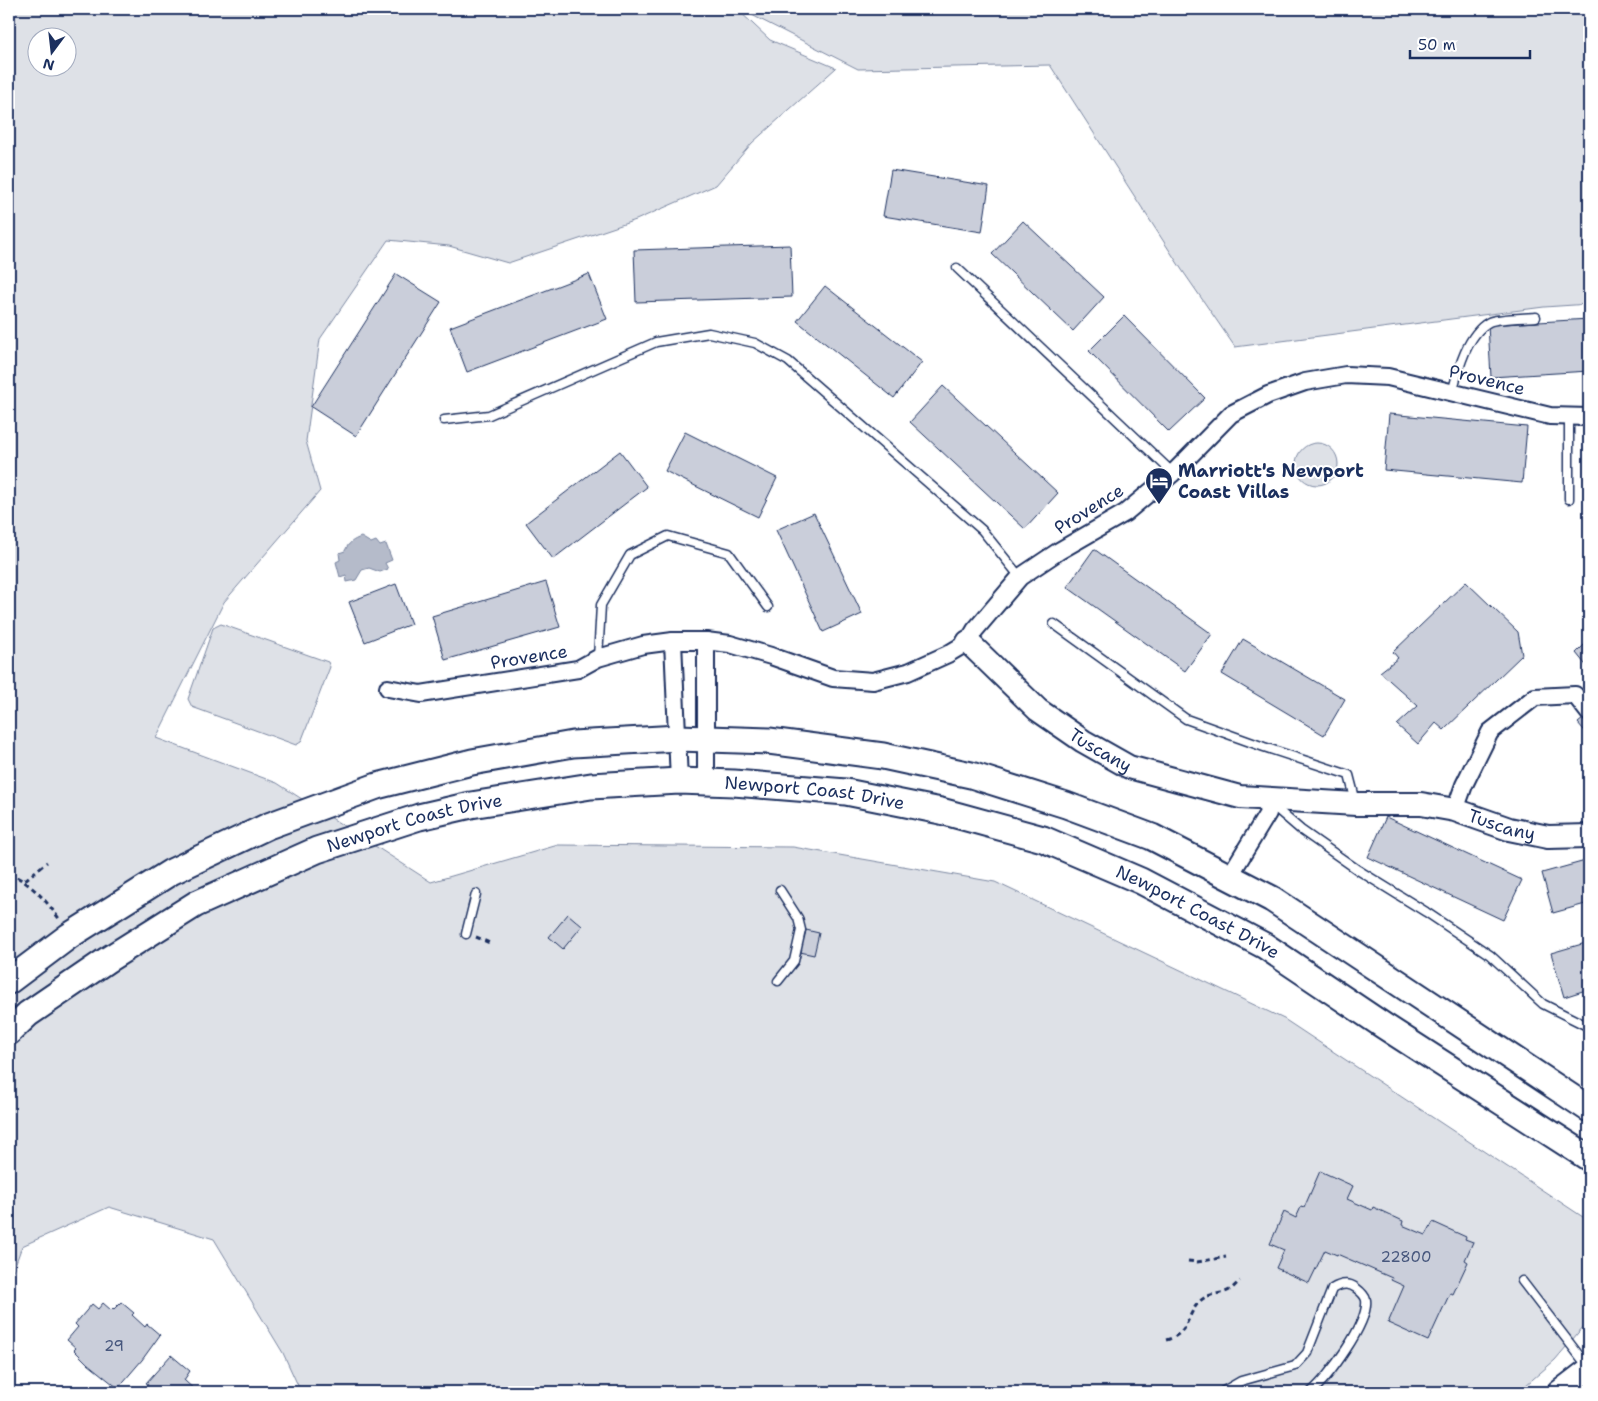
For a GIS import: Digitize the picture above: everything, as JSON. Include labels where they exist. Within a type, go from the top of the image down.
[{"type":"main road","points":[[9,981],[70,936],[171,872],[268,826],[377,786],[472,762],[573,744],[678,738],[769,741],[883,756],[971,775],[1066,804],[1152,838],[1272,900],[1589,1109]]},
{"type":"main road","name":"Newport Coast Drive","points":[[9,1032],[28,1014],[107,960],[196,904],[316,850],[419,817],[471,805],[591,786],[679,781],[846,792],[941,811],[1042,839],[1141,881],[1265,946],[1384,1026],[1589,1158]]},
{"type":"street","name":"Provence","points":[[388,688],[421,694],[578,669],[598,658],[643,645],[672,641],[706,641],[730,644],[772,656],[833,678],[873,681],[908,672],[948,654],[968,642],[975,630],[1020,577],[1059,551],[1125,513],[1173,473],[1231,414],[1268,395],[1305,382],[1346,374],[1388,377],[1550,416],[1589,418]]},
{"type":"street","points":[[672,641],[679,781]]},
{"type":"street","points":[[706,641],[706,782]]},
{"type":"street","name":"Tuscany","points":[[968,642],[1038,710],[1083,741],[1130,767],[1240,797],[1356,804],[1421,804],[1455,810],[1509,829],[1548,837],[1589,836]]},
{"type":"street","points":[[1455,810],[1464,785],[1490,732],[1535,697],[1575,695],[1589,713]]},
{"type":"street","points":[[1229,878],[1268,814],[1265,799]]},
{"type":"street","points":[[1558,1392],[1589,1369]]},
{"type":"lane","points":[[957,268],[1173,473]]},
{"type":"lane","points":[[1452,392],[1460,363],[1474,336],[1490,322],[1536,317]]},
{"type":"lane","points":[[444,420],[489,415],[656,342],[710,333],[755,343],[788,361],[982,530],[1020,577]]},
{"type":"lane","points":[[1569,417],[1569,499]]},
{"type":"lane","points":[[598,658],[600,605],[630,555],[668,536],[729,553],[768,607]]},
{"type":"lane","points":[[1054,624],[1186,719],[1350,775],[1356,804]]},
{"type":"lane","points":[[1265,799],[1302,830],[1358,870],[1426,912],[1490,955],[1543,1004],[1585,1025],[1589,1024]]},
{"type":"lane","points":[[778,981],[794,961],[801,930],[798,918],[780,890]]},
{"type":"lane","points":[[466,934],[476,894]]},
{"type":"lane","points":[[1522,1281],[1589,1369]]},
{"type":"lane","points":[[1222,1392],[1240,1381],[1295,1366],[1307,1352],[1332,1289],[1340,1284],[1352,1285],[1362,1292],[1366,1300],[1363,1316],[1346,1349],[1322,1384],[1311,1392]]},
{"type":"path","points":[[25,880],[47,862]]},
{"type":"path","points":[[9,873],[25,880],[42,896],[70,936]]},
{"type":"path","points":[[476,938],[490,943]]},
{"type":"path","points":[[1188,1261],[1197,1262],[1226,1257]]},
{"type":"path","points":[[1166,1340],[1174,1338],[1182,1331],[1197,1304],[1207,1295],[1230,1290],[1240,1281]]},
{"type":"shaded area","points":[[9,9],[737,9],[770,40],[836,68],[752,143],[716,185],[636,220],[508,263],[449,246],[388,240],[320,339],[306,441],[320,491],[224,602],[156,738],[277,783],[431,882],[558,845],[793,847],[995,882],[1284,1019],[1589,1221],[1589,1320],[1555,1360],[1518,1392],[301,1392],[283,1353],[214,1239],[109,1207],[22,1246],[9,1282]]},
{"type":"shaded area","points":[[740,9],[1589,9],[1589,304],[1544,307],[1235,347],[1182,270],[1050,65],[858,69]]},
{"type":"shaded area","points":[[1317,443],[1332,449],[1338,464],[1332,479],[1317,485],[1302,479],[1296,464],[1302,449]]},
{"type":"shaded area","points":[[221,624],[328,662],[330,667],[301,742],[296,745],[192,707],[188,699],[213,628]]},
{"type":"water","points":[[361,537],[371,543],[376,541],[380,546],[386,544],[392,560],[385,563],[388,569],[380,572],[369,568],[362,570],[356,580],[347,582],[346,575],[340,577],[336,562],[340,560],[339,553],[345,551],[351,542]]},
{"type":"building","points":[[891,170],[989,186],[982,232],[883,216]]},
{"type":"building","points":[[1023,221],[1104,297],[1073,331],[992,254]]},
{"type":"building","points":[[790,245],[792,297],[636,302],[634,250]]},
{"type":"building","points":[[396,274],[441,302],[356,436],[311,407]]},
{"type":"building","points":[[589,274],[607,319],[467,372],[450,327]]},
{"type":"building","points":[[825,286],[922,362],[894,398],[797,321]]},
{"type":"building","points":[[1124,316],[1205,398],[1169,432],[1089,351]]},
{"type":"building","points":[[1589,319],[1589,371],[1491,377],[1488,325]]},
{"type":"building","points":[[943,386],[1058,493],[1025,529],[910,422]]},
{"type":"building","points":[[1389,414],[1527,427],[1522,483],[1384,470]]},
{"type":"building","points":[[685,432],[777,478],[758,517],[665,471]]},
{"type":"building","points":[[620,451],[647,487],[553,559],[526,523]]},
{"type":"building","points":[[814,513],[862,614],[823,632],[776,530]]},
{"type":"building","points":[[1094,549],[1212,634],[1185,671],[1067,587]]},
{"type":"building","points":[[546,582],[560,627],[445,660],[432,616]]},
{"type":"building","points":[[1466,582],[1518,632],[1522,655],[1444,730],[1436,723],[1418,744],[1397,725],[1418,706],[1380,672],[1398,658],[1393,652]]},
{"type":"building","points":[[396,584],[411,624],[365,642],[349,602]]},
{"type":"building","points":[[1243,639],[1345,699],[1324,735],[1222,674]]},
{"type":"building","points":[[1589,640],[1589,669],[1576,653]]},
{"type":"building","points":[[1589,714],[1589,736],[1578,723]]},
{"type":"building","points":[[1386,817],[1522,880],[1503,920],[1368,857]]},
{"type":"building","points":[[1589,860],[1589,903],[1553,913],[1542,873]]},
{"type":"building","points":[[568,914],[582,926],[563,949],[549,937]]},
{"type":"building","points":[[806,930],[819,933],[814,955],[800,952]]},
{"type":"building","points":[[1589,942],[1589,989],[1564,997],[1551,953]]},
{"type":"building","points":[[1320,1171],[1353,1186],[1347,1199],[1372,1210],[1373,1207],[1403,1221],[1402,1225],[1426,1235],[1433,1222],[1473,1242],[1465,1260],[1468,1262],[1453,1294],[1450,1293],[1428,1341],[1388,1323],[1404,1286],[1391,1280],[1392,1278],[1325,1250],[1309,1283],[1276,1268],[1284,1250],[1270,1244],[1284,1212],[1296,1218],[1301,1207],[1304,1208]]},
{"type":"building","points":[[121,1302],[134,1313],[132,1315],[145,1327],[147,1324],[160,1335],[118,1388],[88,1364],[74,1350],[76,1348],[67,1340],[78,1327],[75,1324],[92,1304],[98,1309],[103,1303],[111,1310]]},
{"type":"building","points":[[171,1355],[190,1371],[184,1380],[197,1392],[137,1392],[141,1389],[143,1391],[148,1384],[146,1383]]},
{"type":"place","name":"Marriott's Newport Coast Villas","points":[[1159,505]]}]
